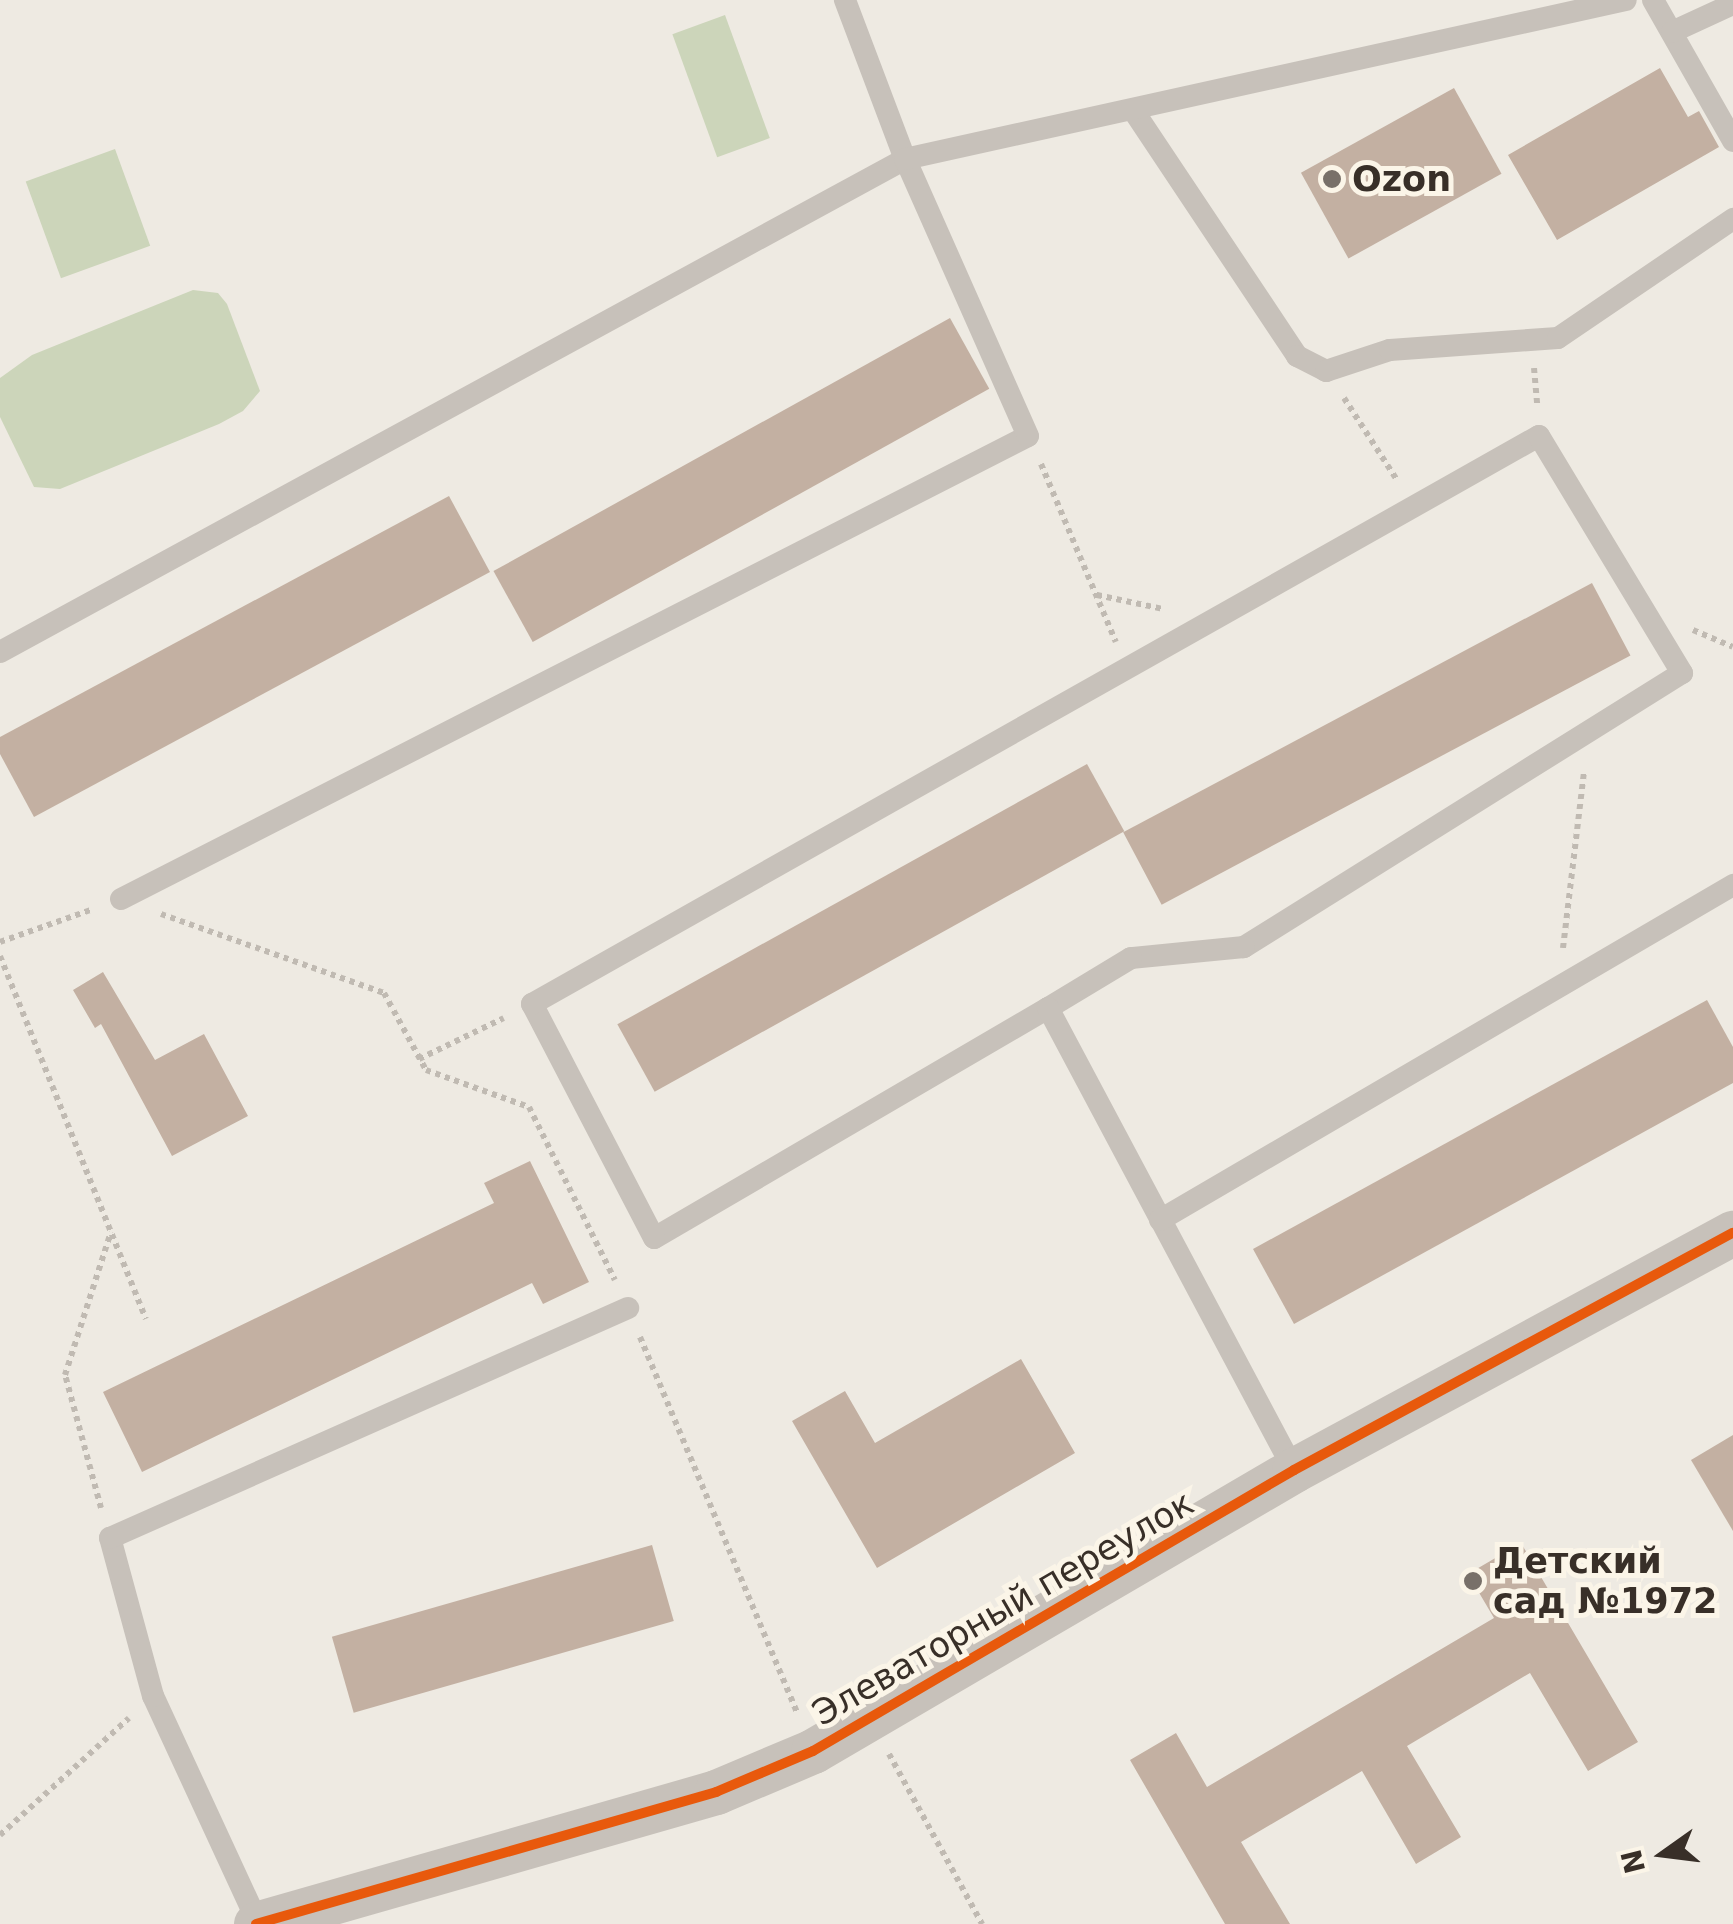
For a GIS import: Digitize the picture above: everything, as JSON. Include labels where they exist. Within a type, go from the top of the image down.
[{"type":"street","name":"Элеваторный переулок","points":[[257,1924],[356,1910],[716,1792],[813,1751],[1294,1470],[1733,1233]]},
{"type":"lane","points":[[121,899],[1028,436],[905,159],[845,0]]},
{"type":"lane","points":[[0,652],[905,159],[1626,0]]},
{"type":"lane","points":[[1654,0],[1733,141]]},
{"type":"lane","points":[[1672,32],[1733,4]]},
{"type":"lane","points":[[1133,110],[1297,356],[1326,370],[1390,350],[1558,338],[1733,220]]},
{"type":"lane","points":[[1539,436],[1682,672],[1244,947],[1131,958],[654,1238],[532,1004],[1414,506],[1539,436]]},
{"type":"lane","points":[[1160,1220],[1733,885]]},
{"type":"lane","points":[[1048,1008],[1294,1470]]},
{"type":"lane","points":[[257,1924],[153,1696],[110,1538],[628,1308]]},
{"type":"path","points":[[1532,340],[1539,436]]},
{"type":"path","points":[[1326,370],[1414,506]]},
{"type":"path","points":[[1028,436],[1126,666]]},
{"type":"path","points":[[1096,595],[1210,619]]},
{"type":"path","points":[[1558,987],[1589,731]]},
{"type":"path","points":[[0,942],[121,899],[384,993],[426,1070],[529,1107],[628,1308],[813,1751]]},
{"type":"path","points":[[0,956],[146,1319]]},
{"type":"path","points":[[419,1059],[532,1004]]},
{"type":"path","points":[[110,1538],[64,1374],[111,1231]]},
{"type":"path","points":[[0,1835],[153,1696]]},
{"type":"path","points":[[869,1718],[982,1924]]},
{"type":"green space","points":[[725,15],[770,138],[717,157],[672,34]]},
{"type":"green space","points":[[115,149],[150,246],[61,278],[26,181]]},
{"type":"green space","points":[[193,290],[218,293],[227,304],[260,391],[243,411],[219,424],[60,489],[34,487],[0,417],[0,378],[32,355]]},
{"type":"building","points":[[1660,68],[1688,117],[1699,111],[1719,147],[1557,240],[1508,155]]},
{"type":"building","points":[[1454,88],[1502,174],[1348,259],[1301,173]]},
{"type":"building","points":[[950,318],[989,389],[533,642],[493,571]]},
{"type":"building","points":[[449,496],[490,572],[34,817],[0,754],[0,737]]},
{"type":"building","points":[[1592,583],[1630,655],[1162,905],[1123,832]]},
{"type":"building","points":[[1087,764],[1124,831],[655,1092],[617,1024]]},
{"type":"building","points":[[103,972],[155,1060],[204,1034],[248,1116],[172,1156],[101,1024],[95,1028],[73,990]]},
{"type":"building","points":[[1707,1000],[1733,1047],[1733,1083],[1294,1324],[1253,1249]]},
{"type":"building","points":[[530,1161],[589,1282],[543,1304],[532,1283],[142,1472],[103,1392],[494,1203],[484,1183]]},
{"type":"building","points":[[1021,1359],[1075,1453],[877,1568],[792,1421],[845,1391],[875,1443]]},
{"type":"building","points":[[1733,1435],[1733,1531],[1691,1460]]},
{"type":"building","points":[[1521,1543],[1638,1742],[1588,1771],[1530,1673],[1407,1746],[1461,1837],[1416,1864],[1362,1771],[1241,1842],[1290,1924],[1225,1924],[1130,1760],[1176,1733],[1207,1787],[1494,1618],[1468,1574]]},
{"type":"building","points":[[652,1545],[674,1621],[354,1713],[332,1637]]},
{"type":"cycle path","points":[[256,1924],[716,1792],[813,1751],[1294,1470],[1733,1233]]},
{"type":"place","name":"Ozon","points":[[1332,179]]},
{"type":"place","name":"Детский сад №1972","points":[[1473,1581]]}]
